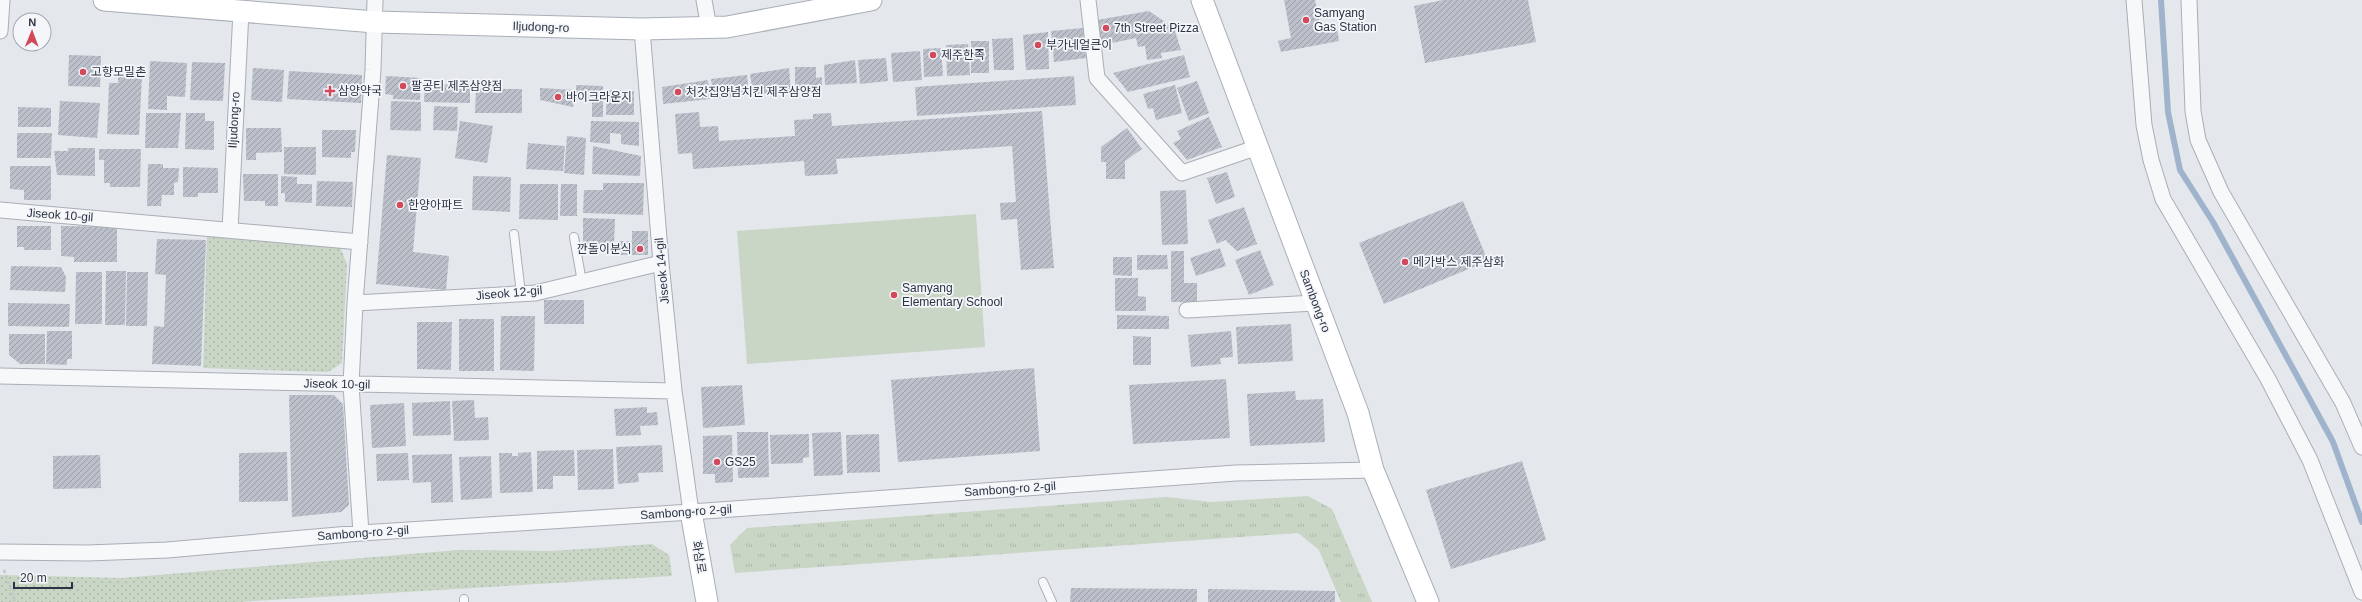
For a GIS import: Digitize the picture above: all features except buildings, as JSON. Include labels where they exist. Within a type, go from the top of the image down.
[{"type":"main road","name":"Iljudong-ro","points":[[104,0],[375,22],[642,30],[727,27],[837,3],[871,0]]},
{"type":"main road","name":"Sambong-ro","points":[[1202,0],[1315,303],[1358,413],[1373,470],[1428,602]]},
{"type":"main road","name":"화삼로","points":[[692,512],[707,602]]},
{"type":"street","points":[[0,31],[2,0]]},
{"type":"street","points":[[361,533],[351,384],[355,303],[373,70],[375,0]]},
{"type":"street","points":[[704,0],[709,28]]},
{"type":"street","points":[[1088,0],[1097,78],[1182,173],[1258,147]]},
{"type":"street","points":[[2134,0],[2144,125],[2151,160],[2163,199],[2268,379],[2310,460],[2362,592]]},
{"type":"street","points":[[2189,0],[2193,104],[2198,140],[2221,192],[2329,376],[2343,403],[2362,447]]},
{"type":"street","name":"Iljudong-ro","points":[[230,230],[241,11]]},
{"type":"street","name":"Jiseok 14-gil","points":[[642,30],[661,263],[674,391],[692,512]]},
{"type":"street","name":"Jiseok 10-gil","points":[[0,210],[360,242]]},
{"type":"street","name":"Jiseok 12-gil","points":[[355,303],[535,293],[661,263]]},
{"type":"street","points":[[1187,310],[1315,303]]},
{"type":"street","name":"Jiseok 10-gil","points":[[0,376],[674,391]]},
{"type":"street","name":"Sambong-ro 2-gil","points":[[0,552],[88,553],[167,550],[361,533],[692,512],[1236,473],[1373,470]]},
{"type":"street","points":[[2357,602],[2362,599]]},
{"type":"lane","points":[[514,234],[521,294]]},
{"type":"lane","points":[[574,237],[582,282]]},
{"type":"lane","points":[[1043,582],[1052,602]]},
{"type":"path","points":[[4,570],[15,602]]},
{"type":"green space","points":[[976,214],[985,347],[747,364],[737,231]]},
{"type":"green space","points":[[207,235],[340,247],[347,264],[342,363],[328,372],[203,368]]},
{"type":"green space","points":[[1308,496],[1332,509],[1372,602],[1341,602],[1319,550],[1298,533],[735,573],[730,545],[747,528],[1167,497],[1211,502]]},
{"type":"green space","points":[[652,544],[669,555],[672,576],[238,602],[0,602],[0,575],[122,578],[459,550],[552,551]]},
{"type":"waterway","points":[[2161,0],[2168,112],[2180,170],[2213,222],[2333,442],[2362,522]]},
{"type":"place","name":"Samyang Gas Station","points":[[1306,20]]},
{"type":"place","name":"7th Street Pizza","points":[[1106,28]]},
{"type":"place","name":"부가네얼큰이","points":[[1038,45]]},
{"type":"place","name":"제주한족","points":[[933,55]]},
{"type":"place","name":"고향모밀촌","points":[[83,72]]},
{"type":"place","name":"팔공티 제주삼양점","points":[[403,86]]},
{"type":"place","name":"삼양약국","points":[[330,91]]},
{"type":"place","name":"처갓집양념치킨 제주삼양점","points":[[678,92]]},
{"type":"place","name":"바이크라운지","points":[[558,97]]},
{"type":"place","name":"한양아파트","points":[[400,205]]},
{"type":"place","name":"깐돌이분식","points":[[640,249]]},
{"type":"place","name":"메가박스 제주삼화","points":[[1405,262]]},
{"type":"place","name":"Samyang Elementary School","points":[[894,295]]},
{"type":"place","name":"GS25","points":[[717,462]]}]
